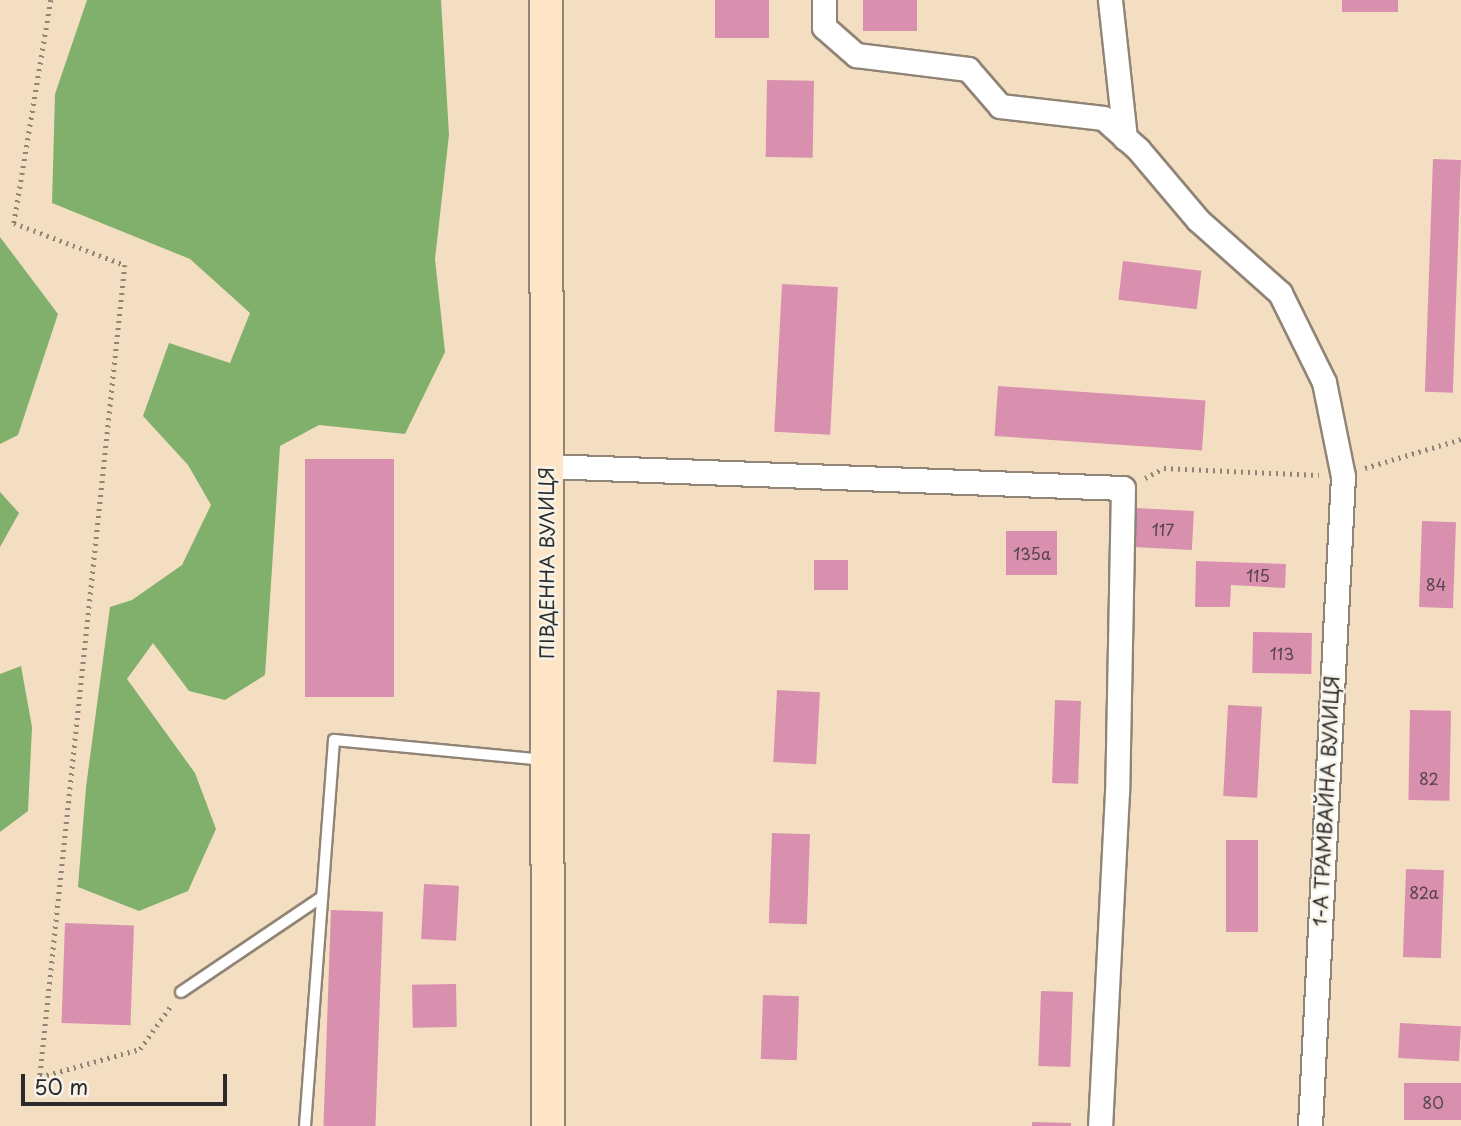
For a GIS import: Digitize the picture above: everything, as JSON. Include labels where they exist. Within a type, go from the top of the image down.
[{"type":"street","name":"ПІВДЕННА ВУЛИЦЯ","points":[[546,0],[548,1126]]},
{"type":"street","name":"1-А ТРАМВАЙНА ВУЛИЦЯ","points":[[824,0],[824,27],[856,55],[968,69],[1000,106],[1104,118],[1198,220],[1280,293],[1324,382],[1342,476],[1310,1126]]},
{"type":"street","points":[[1110,0],[1125,138]]},
{"type":"street","points":[[547,466],[1123,488],[1117,792],[1100,1126]]},
{"type":"lane","points":[[305,1126],[334,740],[548,761]]},
{"type":"lane","points":[[181,992],[322,897]]},
{"type":"path","points":[[51,0],[14,223],[125,265],[40,1077],[140,1049],[181,992]]},
{"type":"path","points":[[1123,488],[1164,468],[1342,476],[1404,453],[1461,439]]},
{"type":"green space","points":[[87,0],[441,0],[449,135],[435,259],[445,352],[405,434],[319,425],[280,446],[265,675],[225,700],[189,691],[153,643],[127,679],[195,773],[216,829],[188,891],[139,911],[78,887],[86,787],[110,607],[132,600],[182,565],[211,505],[188,465],[143,416],[169,343],[230,363],[250,313],[190,259],[52,203],[55,94]]},
{"type":"green space","points":[[0,237],[58,314],[18,435],[0,444]]},
{"type":"green space","points":[[0,492],[19,513],[0,547]]},
{"type":"green space","points":[[21,666],[32,727],[28,811],[0,832],[0,674]]},
{"type":"building","points":[[715,0],[769,0],[769,38],[715,38]]},
{"type":"building","points":[[863,0],[917,0],[917,31],[863,31]]},
{"type":"building","points":[[1342,0],[1398,0],[1398,12],[1342,12]]},
{"type":"building","points":[[767,80],[814,81],[813,158],[766,157]]},
{"type":"building","points":[[1433,159],[1461,160],[1453,393],[1425,392]]},
{"type":"building","points":[[1123,261],[1201,271],[1197,309],[1118,300]]},
{"type":"building","points":[[782,284],[838,287],[830,435],[774,432]]},
{"type":"building","points":[[998,386],[1205,401],[1202,450],[995,436]]},
{"type":"building","points":[[305,459],[394,459],[394,697],[305,697]]},
{"type":"building","points":[[1135,508],[1194,511],[1192,550],[1133,547]]},
{"type":"building","points":[[1422,521],[1456,522],[1453,608],[1419,607]]},
{"type":"building","points":[[1006,531],[1057,531],[1057,575],[1006,575]]},
{"type":"building","points":[[814,560],[848,560],[848,590],[814,590]]},
{"type":"building","points":[[1196,561],[1286,564],[1285,588],[1231,585],[1230,607],[1195,607]]},
{"type":"building","points":[[1253,632],[1312,633],[1311,674],[1252,673]]},
{"type":"building","points":[[777,690],[820,692],[816,764],[773,762]]},
{"type":"building","points":[[1055,700],[1081,701],[1078,784],[1052,783]]},
{"type":"building","points":[[1228,705],[1262,707],[1257,798],[1223,796]]},
{"type":"building","points":[[1410,710],[1451,711],[1449,801],[1408,800]]},
{"type":"building","points":[[772,833],[810,834],[807,924],[769,923]]},
{"type":"building","points":[[1226,840],[1258,840],[1258,932],[1226,932]]},
{"type":"building","points":[[1406,869],[1444,870],[1441,958],[1403,957]]},
{"type":"building","points":[[424,884],[459,886],[456,941],[421,939]]},
{"type":"building","points":[[331,910],[383,912],[375,1126],[323,1126]]},
{"type":"building","points":[[65,923],[134,925],[130,1025],[62,1023]]},
{"type":"building","points":[[456,984],[457,1027],[413,1028],[412,985]]},
{"type":"building","points":[[1041,991],[1073,992],[1070,1067],[1038,1066]]},
{"type":"building","points":[[763,995],[799,996],[797,1060],[761,1059]]},
{"type":"building","points":[[1400,1023],[1461,1026],[1459,1061],[1398,1058]]},
{"type":"building","points":[[1404,1083],[1461,1083],[1461,1120],[1404,1120]]},
{"type":"building","points":[[1032,1122],[1071,1123],[1071,1126],[1032,1126]]}]
